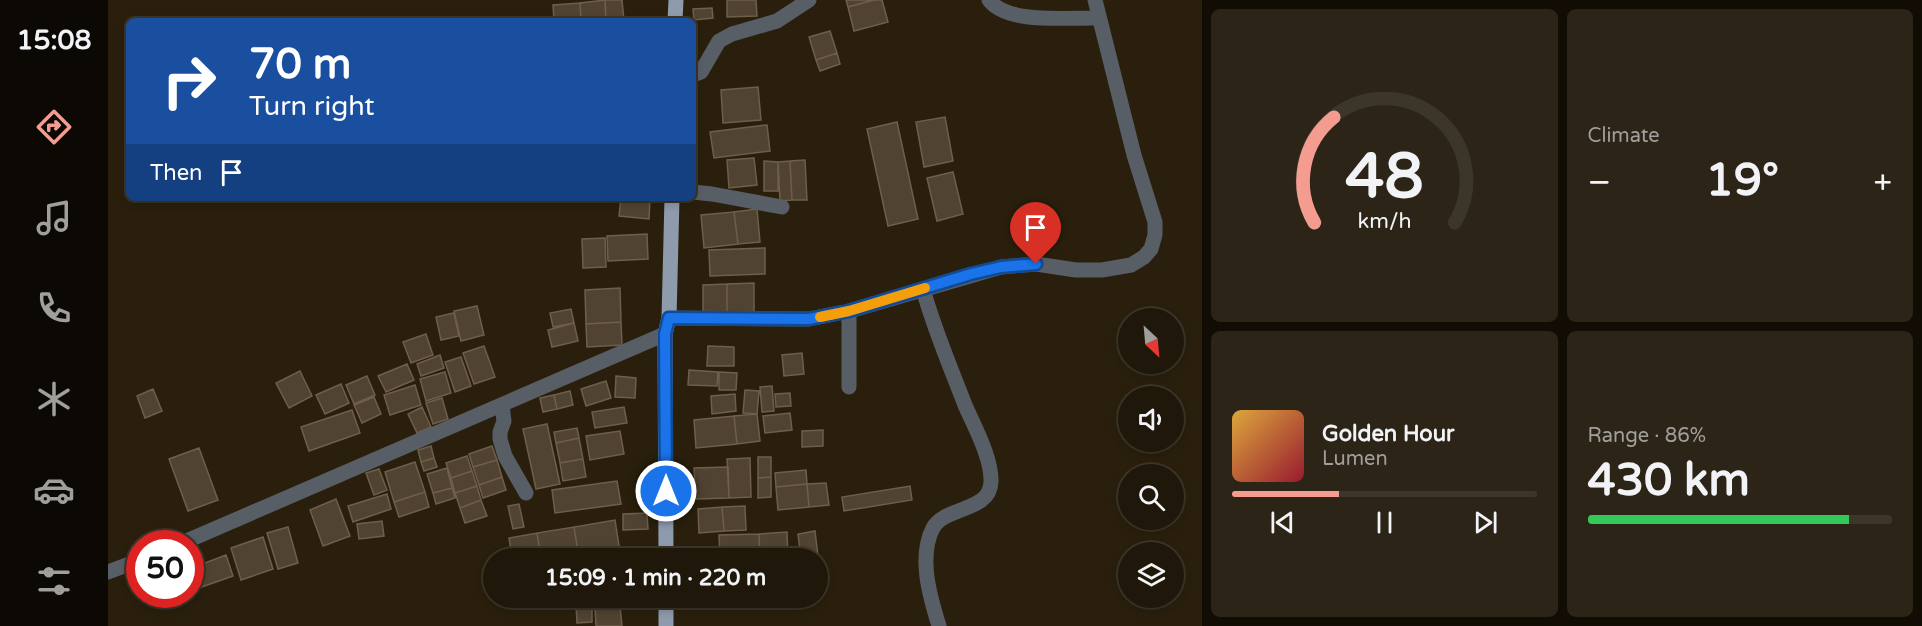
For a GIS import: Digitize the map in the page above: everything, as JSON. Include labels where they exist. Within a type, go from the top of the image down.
[{"type":"main road","points":[[675,18],[676,0]]},
{"type":"main road","points":[[666,548],[665,334],[669,318],[672,201]]},
{"type":"main road","points":[[666,608],[666,626]]},
{"type":"street","points":[[696,74],[701,72],[719,41],[732,34],[777,21],[809,0]]},
{"type":"street","points":[[989,0],[1008,13],[1028,17],[1098,18]]},
{"type":"street","points":[[669,318],[809,319],[849,311],[1001,267],[1036,264],[1085,270],[1131,265],[1143,257],[1151,249],[1155,235],[1155,222],[1134,155],[1095,0]]},
{"type":"street","points":[[696,192],[782,207]]},
{"type":"street","points":[[923,289],[934,328],[986,455],[991,482],[988,492],[979,501],[940,520],[934,526],[927,555],[927,573],[939,626]]},
{"type":"street","points":[[849,311],[849,387]]},
{"type":"street","points":[[204,534],[665,334]]},
{"type":"street","points":[[502,405],[504,421],[500,439],[505,456],[526,492]]},
{"type":"street","points":[[108,572],[126,565]]},
{"type":"building","points":[[605,0],[606,18],[581,18],[580,3]]},
{"type":"building","points":[[605,0],[622,0],[624,18],[606,18]]},
{"type":"building","points":[[727,0],[756,0],[757,16],[727,17]]},
{"type":"building","points":[[846,0],[874,0],[848,7]]},
{"type":"building","points":[[882,0],[888,22],[854,31],[848,7]]},
{"type":"building","points":[[580,3],[581,18],[554,18],[553,5]]},
{"type":"building","points":[[712,8],[713,18],[696,20],[693,9]]},
{"type":"building","points":[[830,31],[837,53],[816,60],[809,37]]},
{"type":"building","points":[[837,53],[840,64],[820,71],[816,60]]},
{"type":"building","points":[[758,87],[761,120],[723,123],[721,90]]},
{"type":"building","points":[[945,117],[953,161],[924,167],[916,122]]},
{"type":"building","points":[[897,122],[918,219],[888,226],[867,129]]},
{"type":"building","points":[[767,125],[770,151],[714,158],[710,132]]},
{"type":"building","points":[[754,158],[757,185],[729,188],[727,160]]},
{"type":"building","points":[[805,160],[807,200],[792,200],[790,161]]},
{"type":"building","points":[[764,161],[778,162],[778,191],[764,191]]},
{"type":"building","points":[[790,161],[792,200],[780,201],[778,162]]},
{"type":"building","points":[[953,172],[963,214],[937,221],[927,178]]},
{"type":"building","points":[[621,201],[650,201],[649,219],[619,216]]},
{"type":"building","points":[[757,209],[760,242],[738,244],[734,212]]},
{"type":"building","points":[[734,212],[738,244],[704,248],[701,215]]},
{"type":"building","points":[[647,234],[648,259],[608,261],[607,236]]},
{"type":"building","points":[[605,238],[606,267],[583,268],[582,239]]},
{"type":"building","points":[[765,248],[765,274],[710,276],[709,250]]},
{"type":"building","points":[[754,283],[754,312],[727,312],[727,284]]},
{"type":"building","points":[[727,284],[727,312],[703,313],[703,285]]},
{"type":"building","points":[[620,288],[621,322],[586,324],[585,290]]},
{"type":"building","points":[[477,306],[484,335],[461,341],[454,311]]},
{"type":"building","points":[[571,309],[574,323],[553,327],[550,313]]},
{"type":"building","points":[[454,313],[459,336],[441,340],[436,317]]},
{"type":"building","points":[[621,322],[622,345],[587,347],[586,324]]},
{"type":"building","points":[[574,323],[578,341],[552,347],[548,330]]},
{"type":"building","points":[[426,334],[433,355],[411,363],[403,342]]},
{"type":"building","points":[[484,346],[495,377],[474,384],[463,353]]},
{"type":"building","points":[[708,346],[734,347],[734,366],[707,366]]},
{"type":"building","points":[[802,353],[804,374],[784,376],[782,355]]},
{"type":"building","points":[[440,355],[444,368],[421,376],[417,364]]},
{"type":"building","points":[[461,357],[471,386],[455,392],[445,362]]},
{"type":"building","points":[[407,364],[414,380],[386,392],[378,376]]},
{"type":"building","points":[[689,370],[718,372],[717,386],[688,385]]},
{"type":"building","points":[[300,371],[312,396],[289,408],[276,383]]},
{"type":"building","points":[[445,372],[451,393],[426,401],[420,379]]},
{"type":"building","points":[[719,372],[737,373],[736,390],[719,390]]},
{"type":"building","points":[[367,376],[375,395],[354,404],[346,385]]},
{"type":"building","points":[[616,376],[636,378],[635,398],[615,397]]},
{"type":"building","points":[[606,381],[611,398],[586,406],[581,389]]},
{"type":"building","points":[[341,384],[349,403],[325,414],[316,395]]},
{"type":"building","points":[[415,385],[421,405],[390,415],[384,395]]},
{"type":"building","points":[[772,386],[774,411],[762,412],[760,387]]},
{"type":"building","points":[[153,389],[162,411],[145,418],[137,396]]},
{"type":"building","points":[[745,390],[759,391],[757,414],[743,413]]},
{"type":"building","points":[[570,391],[573,405],[557,409],[554,395]]},
{"type":"building","points":[[790,393],[791,406],[776,407],[775,394]]},
{"type":"building","points":[[735,394],[736,411],[712,414],[711,396]]},
{"type":"building","points":[[554,395],[557,409],[543,412],[540,398]]},
{"type":"building","points":[[374,397],[381,414],[362,423],[354,405]]},
{"type":"building","points":[[442,398],[448,419],[433,424],[426,403]]},
{"type":"building","points":[[422,407],[431,427],[417,433],[408,414]]},
{"type":"building","points":[[624,407],[627,423],[595,428],[592,412]]},
{"type":"building","points":[[352,410],[360,433],[309,451],[301,427]]},
{"type":"building","points":[[790,413],[792,430],[765,433],[763,416]]},
{"type":"building","points":[[757,414],[760,441],[737,444],[734,416]]},
{"type":"building","points":[[734,416],[737,444],[696,448],[694,420]]},
{"type":"building","points":[[547,424],[560,484],[536,489],[523,429]]},
{"type":"building","points":[[577,428],[579,438],[556,443],[554,432]]},
{"type":"building","points":[[823,430],[823,446],[802,447],[802,431]]},
{"type":"building","points":[[620,431],[624,454],[590,460],[586,436]]},
{"type":"building","points":[[579,438],[583,459],[560,463],[556,443]]},
{"type":"building","points":[[431,446],[434,458],[421,462],[418,450]]},
{"type":"building","points":[[492,446],[497,460],[473,467],[469,454]]},
{"type":"building","points":[[199,448],[218,500],[188,511],[169,459]]},
{"type":"building","points":[[467,456],[472,471],[451,478],[446,463]]},
{"type":"building","points":[[758,457],[771,457],[771,477],[758,478]]},
{"type":"building","points":[[434,458],[437,467],[424,471],[421,462]]},
{"type":"building","points":[[750,458],[751,497],[729,498],[727,459]]},
{"type":"building","points":[[583,459],[586,477],[563,481],[560,463]]},
{"type":"building","points":[[497,460],[502,477],[479,485],[473,467]]},
{"type":"building","points":[[415,462],[425,492],[394,502],[385,472]]},
{"type":"building","points":[[728,467],[729,498],[696,499],[694,468]]},
{"type":"building","points":[[447,468],[452,488],[433,493],[427,474]]},
{"type":"building","points":[[379,469],[387,490],[374,495],[366,473]]},
{"type":"building","points":[[806,470],[807,484],[776,487],[775,473]]},
{"type":"building","points":[[472,471],[477,486],[455,493],[451,478]]},
{"type":"building","points":[[502,477],[506,490],[483,498],[479,485]]},
{"type":"building","points":[[771,477],[771,497],[758,498],[758,478]]},
{"type":"building","points":[[617,481],[621,504],[555,513],[552,490]]},
{"type":"building","points":[[826,483],[829,505],[809,507],[807,484]]},
{"type":"building","points":[[807,484],[809,507],[778,510],[776,487]]},
{"type":"building","points":[[477,486],[481,500],[460,508],[455,493]]},
{"type":"building","points":[[910,486],[912,500],[844,511],[842,497]]},
{"type":"building","points":[[452,488],[455,498],[436,504],[433,493]]},
{"type":"building","points":[[425,492],[429,507],[399,517],[394,502]]},
{"type":"building","points":[[387,494],[391,509],[353,522],[348,506]]},
{"type":"building","points":[[336,499],[350,536],[323,546],[310,510]]},
{"type":"building","points":[[481,500],[487,516],[465,523],[460,508]]},
{"type":"building","points":[[519,504],[524,527],[513,529],[508,506]]},
{"type":"building","points":[[745,506],[746,530],[724,531],[722,507]]},
{"type":"building","points":[[722,507],[724,531],[699,533],[698,509]]},
{"type":"building","points":[[647,513],[648,529],[623,530],[623,514]]},
{"type":"building","points":[[615,520],[619,548],[577,548],[574,527]]},
{"type":"building","points":[[382,521],[384,536],[359,539],[357,524]]},
{"type":"building","points":[[288,527],[298,563],[278,569],[267,533]]},
{"type":"building","points":[[574,527],[577,548],[539,548],[537,533]]},
{"type":"building","points":[[815,531],[817,548],[800,548],[798,534]]},
{"type":"building","points":[[787,532],[788,548],[760,548],[759,534]]},
{"type":"building","points":[[537,533],[539,548],[510,548],[509,538]]},
{"type":"building","points":[[759,534],[760,548],[720,548],[719,535]]},
{"type":"building","points":[[263,537],[273,569],[241,580],[231,548]]},
{"type":"building","points":[[226,555],[233,576],[204,586],[204,561],[205,563]]},
{"type":"building","points":[[576,608],[592,608],[592,622],[577,623]]},
{"type":"building","points":[[595,608],[620,608],[622,626],[596,626]]},
{"type":"slow traffic","points":[[820,317],[849,311],[925,288]]},
{"type":"route","points":[[666,491],[665,334],[669,318],[809,319],[849,311],[971,274],[1001,267],[1036,264]]}]
